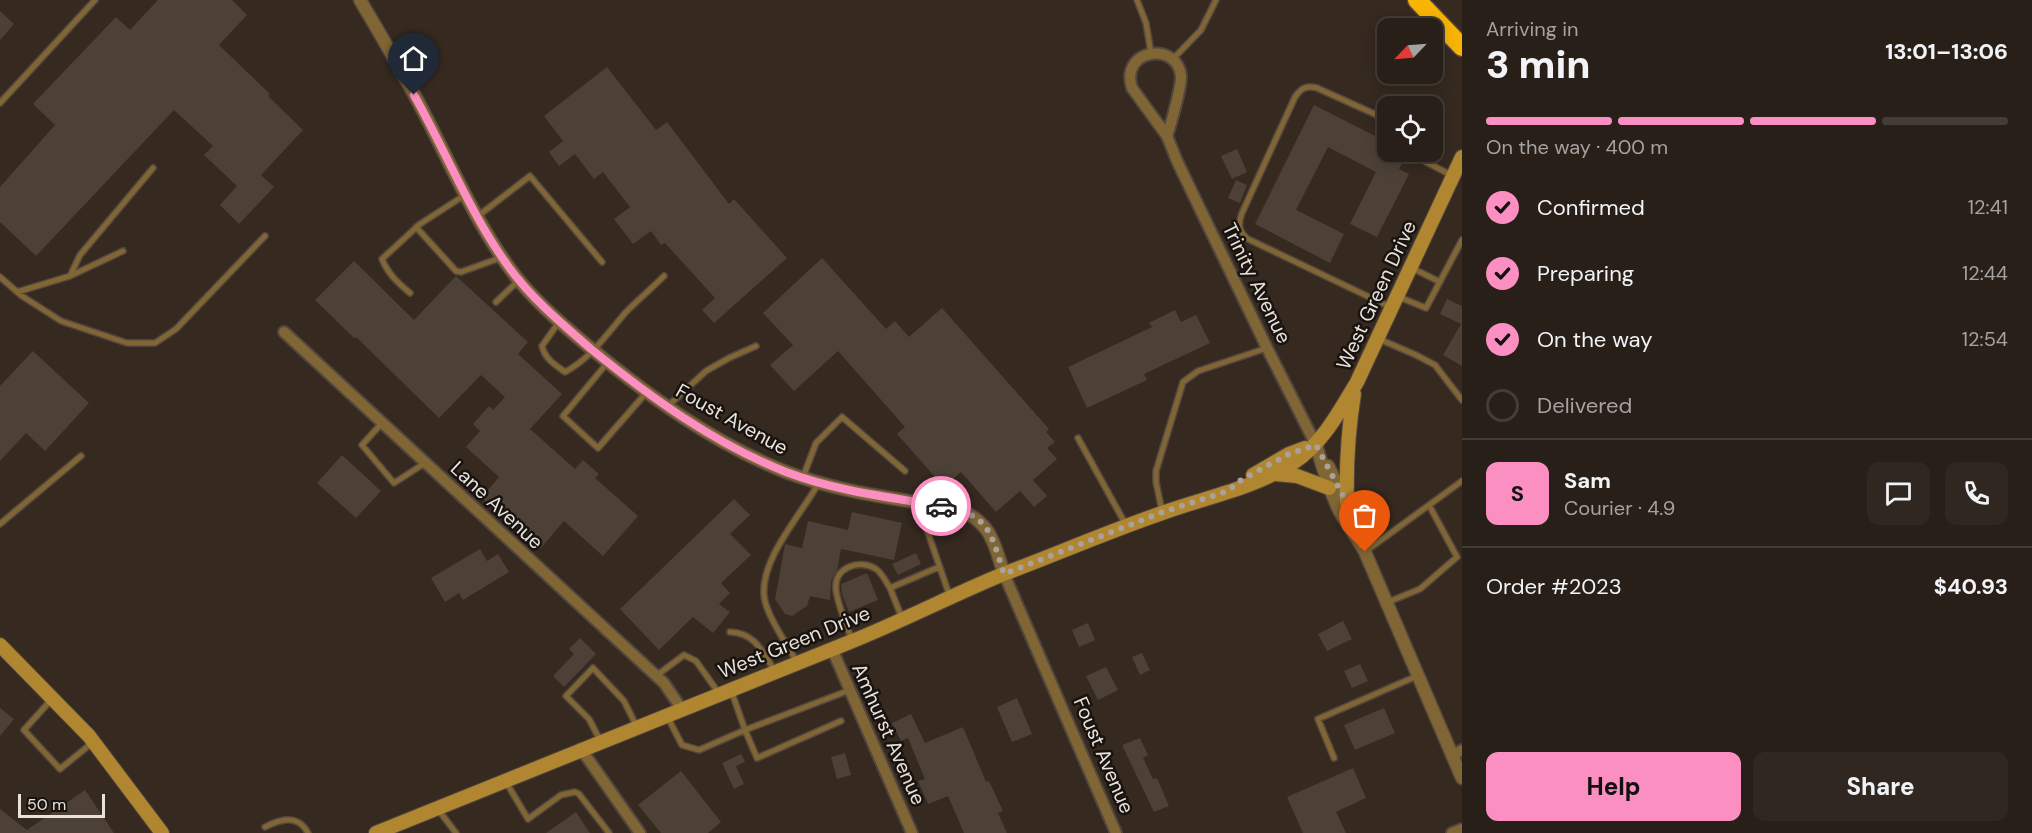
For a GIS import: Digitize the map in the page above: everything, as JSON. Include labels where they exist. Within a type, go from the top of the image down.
[{"type":"highway","points":[[1417,0],[1462,46]]},
{"type":"main road","name":"West Green Drive","points":[[376,833],[403,825],[437,808],[600,741],[852,641],[1004,574],[1163,512],[1275,474],[1295,462],[1316,445],[1340,411],[1356,382],[1462,157]]},
{"type":"main road","points":[[1347,503],[1348,427],[1356,382]]},
{"type":"main road","name":"West Green Drive","points":[[1228,491],[1241,480],[1289,454],[1316,445]]},
{"type":"main road","points":[[1275,474],[1298,476],[1329,488]]},
{"type":"main road","points":[[0,645],[94,742],[162,833]]},
{"type":"street","name":"Foust Avenue","points":[[360,0],[418,101],[477,217],[519,279],[559,322],[668,406],[752,456],[803,477],[848,491],[958,509],[981,521],[991,533],[1004,574],[1116,833]]},
{"type":"street","points":[[1152,54],[1163,54],[1172,60],[1181,78],[1167,136]]},
{"type":"street","name":"Trinity Avenue","points":[[1152,54],[1136,61],[1129,80],[1137,96],[1167,136],[1267,348],[1347,503],[1356,534]]},
{"type":"street","name":"Lane Avenue","points":[[284,332],[664,683],[681,708]]},
{"type":"street","name":"Trinity Avenue","points":[[1316,445],[1329,488],[1341,514],[1356,534],[1365,552],[1418,676],[1457,753],[1462,778]]},
{"type":"street","name":"Amhurst Avenue","points":[[832,649],[912,833]]},
{"type":"street","points":[[581,749],[640,833]]},
{"type":"street","points":[[1452,833],[1462,829]]},
{"type":"lane","points":[[0,103],[95,0]]},
{"type":"lane","points":[[1137,0],[1146,23],[1152,54]]},
{"type":"lane","points":[[1172,60],[1201,30],[1216,0]]},
{"type":"lane","points":[[1377,115],[1317,88],[1311,86],[1303,89],[1295,97],[1242,213],[1239,226],[1243,236],[1394,302],[1426,308],[1462,240]]},
{"type":"lane","points":[[1426,162],[1453,176]]},
{"type":"lane","points":[[70,276],[80,255],[153,168]]},
{"type":"lane","points":[[477,217],[530,176],[602,262]]},
{"type":"lane","points":[[410,293],[386,269],[382,259],[416,227],[465,195]]},
{"type":"lane","points":[[416,227],[456,271],[461,272],[502,257]]},
{"type":"lane","points":[[0,277],[17,292],[61,321],[128,343],[155,343],[176,329],[265,236]]},
{"type":"lane","points":[[17,292],[70,276],[123,251]]},
{"type":"lane","points":[[1410,267],[1440,282]]},
{"type":"lane","points":[[559,322],[542,346],[550,362],[565,372],[575,367],[593,350],[664,276]]},
{"type":"lane","points":[[496,302],[519,279]]},
{"type":"lane","points":[[1377,338],[1435,365],[1462,400]]},
{"type":"lane","points":[[668,406],[706,371],[756,346]]},
{"type":"lane","points":[[1163,512],[1155,482],[1156,471],[1183,382],[1198,371],[1267,348]]},
{"type":"lane","points":[[608,362],[563,416],[598,448],[647,391]]},
{"type":"lane","points":[[803,477],[816,443],[842,417],[905,471]]},
{"type":"lane","points":[[382,423],[362,445],[394,483],[425,463]]},
{"type":"lane","points":[[1078,438],[1126,526]]},
{"type":"lane","points":[[0,524],[81,456]]},
{"type":"lane","points":[[1365,552],[1462,481]]},
{"type":"lane","points":[[797,663],[773,620],[764,596],[765,577],[775,551],[806,506],[819,482]]},
{"type":"lane","points":[[923,503],[926,527],[950,598]]},
{"type":"lane","points":[[1387,603],[1420,589],[1457,557],[1429,505]]},
{"type":"lane","points":[[852,641],[836,591],[839,573],[848,566],[867,564],[878,570],[890,588],[902,619]]},
{"type":"lane","points":[[890,588],[939,567]]},
{"type":"lane","points":[[730,632],[743,632],[750,637],[775,671]]},
{"type":"lane","points":[[656,676],[684,655],[696,661],[725,691],[757,758],[841,721]]},
{"type":"lane","points":[[600,741],[589,719],[566,696],[593,668],[624,701],[637,727]]},
{"type":"lane","points":[[1334,758],[1318,719],[1418,676]]},
{"type":"lane","points":[[667,714],[682,745],[699,750],[850,690]]},
{"type":"lane","points":[[52,698],[24,730],[60,769],[94,742]]},
{"type":"lane","points":[[505,780],[528,819],[561,795],[575,792],[579,794],[609,833]]},
{"type":"lane","points":[[437,808],[456,833]]},
{"type":"lane","points":[[265,827],[281,819],[287,819],[301,824],[308,833]]},
{"type":"building","points":[[158,0],[232,0],[247,15],[219,45],[270,94],[268,96],[303,130],[261,175],[274,187],[239,224],[220,205],[237,186],[204,155],[213,146],[174,110],[36,256],[0,222],[0,187],[55,125],[33,104],[116,17],[130,30]]},
{"type":"building","points":[[0,11],[14,24],[0,40]]},
{"type":"building","points":[[607,67],[656,130],[667,122],[729,204],[734,199],[787,258],[714,323],[702,310],[715,298],[665,243],[661,245],[651,231],[633,244],[614,219],[630,207],[603,172],[594,179],[575,154],[559,166],[549,152],[563,141],[544,116]]},
{"type":"building","points":[[1314,105],[1377,137],[1377,162],[1403,162],[1399,169],[1409,174],[1377,237],[1350,224],[1376,172],[1328,147],[1296,210],[1344,234],[1330,263],[1255,224]]},
{"type":"building","points":[[1237,149],[1247,172],[1232,179],[1221,156]]},
{"type":"building","points":[[1236,180],[1247,185],[1240,203],[1228,198]]},
{"type":"building","points":[[822,258],[886,329],[895,321],[909,337],[942,308],[1049,429],[1046,432],[1055,442],[1047,448],[1057,459],[1033,480],[1047,496],[1034,507],[1020,491],[996,512],[961,472],[944,487],[897,434],[905,427],[838,351],[794,391],[770,365],[793,345],[763,313]]},
{"type":"building","points":[[354,261],[414,320],[456,276],[528,342],[518,354],[562,394],[530,429],[575,469],[583,460],[599,474],[595,478],[638,516],[603,556],[564,521],[540,549],[481,498],[499,477],[466,447],[480,431],[473,424],[489,406],[493,410],[505,397],[481,375],[439,418],[315,300]]},
{"type":"building","points":[[1447,299],[1462,306],[1462,366],[1443,355],[1461,324],[1440,314]]},
{"type":"building","points":[[1175,310],[1181,322],[1196,315],[1210,343],[1144,374],[1147,380],[1087,408],[1068,367],[1152,327],[1149,323]]},
{"type":"building","points":[[33,351],[89,403],[45,451],[26,433],[0,461],[0,386]]},
{"type":"building","points":[[342,455],[381,491],[356,518],[317,483]]},
{"type":"building","points":[[734,499],[750,515],[730,534],[751,555],[721,583],[730,593],[719,604],[730,612],[713,633],[693,617],[659,650],[620,609]]},
{"type":"building","points":[[852,512],[902,523],[894,560],[841,549],[837,571],[831,581],[830,600],[810,596],[807,606],[792,616],[785,614],[775,599],[785,544],[802,548],[808,521],[848,530]]},
{"type":"building","points":[[480,549],[487,561],[498,554],[509,572],[463,600],[459,593],[445,602],[431,578]]},
{"type":"building","points":[[916,553],[921,564],[898,575],[892,564]]},
{"type":"building","points":[[867,573],[878,600],[849,612],[841,584]]},
{"type":"building","points":[[1343,621],[1352,639],[1327,651],[1318,634]]},
{"type":"building","points":[[1088,623],[1095,640],[1079,647],[1072,630]]},
{"type":"building","points":[[580,638],[596,654],[564,687],[553,676],[574,654],[569,649]]},
{"type":"building","points":[[1142,653],[1150,670],[1140,675],[1132,657]]},
{"type":"building","points":[[1360,664],[1368,681],[1352,688],[1344,671]]},
{"type":"building","points":[[1106,667],[1118,690],[1098,700],[1086,676]]},
{"type":"building","points":[[1017,698],[1032,734],[1012,742],[997,707]]},
{"type":"building","points":[[0,708],[14,719],[0,736]]},
{"type":"building","points":[[1384,708],[1395,733],[1355,750],[1344,725]]},
{"type":"building","points":[[911,714],[925,743],[963,727],[986,782],[989,781],[1003,811],[998,813],[1007,833],[964,833],[948,796],[928,804],[918,781],[925,779],[908,738],[901,741],[892,723]]},
{"type":"building","points":[[1140,738],[1148,755],[1143,758],[1153,779],[1157,778],[1169,806],[1154,812],[1122,745]]},
{"type":"building","points":[[845,753],[851,775],[837,779],[831,757]]},
{"type":"building","points":[[741,754],[745,762],[736,766],[744,784],[734,789],[722,763]]},
{"type":"building","points":[[1353,768],[1366,798],[1336,812],[1346,833],[1303,833],[1287,797]]},
{"type":"building","points":[[681,771],[721,822],[708,833],[661,833],[638,805]]},
{"type":"building","points":[[85,790],[114,833],[0,833],[0,809],[27,830]]},
{"type":"building","points":[[576,812],[590,833],[546,833]]},
{"type":"way so far","points":[[941,506],[958,509],[981,521],[991,533],[1004,574],[1163,512],[1228,491],[1241,480],[1289,454],[1316,445],[1347,503],[1356,534],[1365,552]]},
{"type":"route","points":[[414,95],[466,198],[509,268],[559,322],[608,362],[661,402],[703,429],[787,472],[848,491],[941,506]]}]
